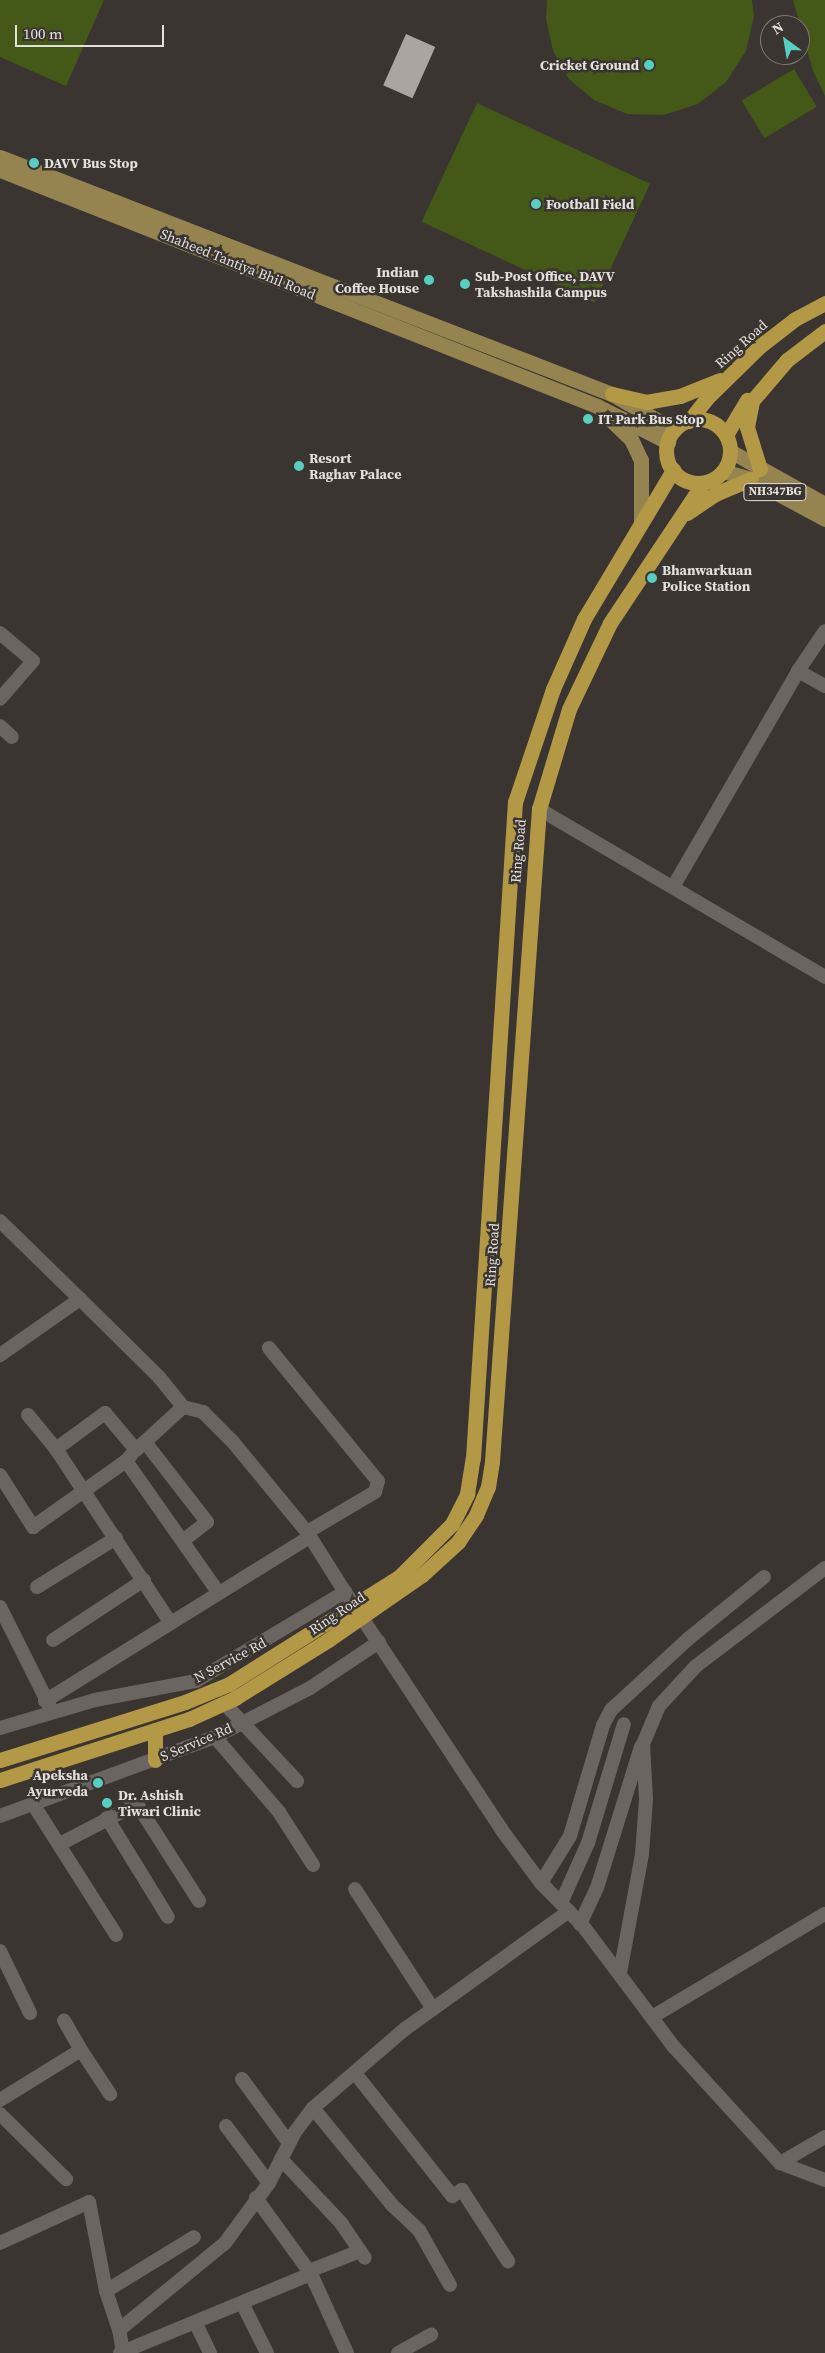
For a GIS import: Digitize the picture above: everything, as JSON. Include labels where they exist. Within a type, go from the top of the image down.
[{"type":"highway","name":"Ring Road","points":[[689,421],[729,376],[788,324],[825,304]]},
{"type":"highway","points":[[726,435],[766,375],[798,344],[825,329]]},
{"type":"highway","points":[[677,521],[715,494],[756,474],[747,427],[752,401],[787,360],[825,329]]},
{"type":"highway","points":[[612,394],[646,402],[680,396],[729,376]]},
{"type":"highway","points":[[689,421],[710,422],[726,435],[730,451],[723,471],[702,482],[686,480],[673,470],[667,457],[671,436],[689,421]]},
{"type":"highway","name":"Ring Road","points":[[0,1780],[155,1730],[224,1702],[358,1611],[399,1577],[452,1524],[467,1494],[473,1458],[515,802],[554,689],[584,619],[673,470]]},
{"type":"highway","name":"Ring Road","points":[[0,1760],[185,1702],[228,1684],[422,1575],[458,1542],[476,1515],[488,1487],[539,809],[573,700],[610,623],[702,482]]},
{"type":"highway","points":[[155,1730],[155,1760]]},
{"type":"main road","points":[[0,157],[403,322],[612,394],[671,436]]},
{"type":"main road","name":"Shaheed Tantiya Bhil Road","points":[[0,170],[403,322],[671,436]]},
{"type":"main road","points":[[597,406],[631,440],[641,460],[641,522]]},
{"type":"main road","name":"NH347BG","points":[[730,451],[756,474],[825,519]]},
{"type":"main road","name":"NH347BG","points":[[723,471],[756,474],[825,504]]},
{"type":"street","points":[[673,887],[798,671],[825,631]]},
{"type":"street","points":[[0,633],[33,661],[0,699]]},
{"type":"street","points":[[798,671],[825,686]]},
{"type":"street","points":[[0,726],[12,737]]},
{"type":"street","points":[[539,809],[825,977]]},
{"type":"street","points":[[0,1221],[159,1377],[183,1407],[203,1412],[233,1442],[309,1535],[501,1829],[541,1883],[580,1924],[652,2017],[780,2163],[825,2180]]},
{"type":"street","points":[[0,1355],[80,1299]]},
{"type":"street","points":[[0,1607],[49,1706],[170,1622],[375,1492],[378,1481],[269,1348]]},
{"type":"street","points":[[0,1475],[33,1527],[126,1461],[183,1407]]},
{"type":"street","points":[[56,1449],[105,1413],[140,1446],[206,1522],[183,1541]]},
{"type":"street","points":[[28,1415],[56,1449],[85,1491],[170,1622]]},
{"type":"street","points":[[126,1461],[218,1592]]},
{"type":"street","points":[[36,1586],[116,1538]]},
{"type":"street","points":[[580,1924],[597,1888],[642,1744],[659,1706],[690,1671],[825,1568]]},
{"type":"street","points":[[541,1883],[570,1836],[603,1725],[611,1710],[688,1639],[764,1577]]},
{"type":"street","points":[[52,1640],[144,1580]]},
{"type":"street","name":"N Service Rd","points":[[0,1728],[49,1706],[196,1681],[345,1592]]},
{"type":"street","name":"S Service Rd","points":[[0,1816],[215,1737],[310,1688],[379,1642]]},
{"type":"street","points":[[224,1702],[244,1721],[297,1781]]},
{"type":"street","points":[[119,2330],[208,2261],[225,2244],[268,2183],[289,2144],[313,2108],[433,2008],[565,1907],[588,1843],[624,1724]]},
{"type":"street","points":[[215,1737],[279,1812],[313,1865]]},
{"type":"street","points":[[620,1974],[642,1854],[646,1799],[642,1744]]},
{"type":"street","points":[[33,1804],[116,1935]]},
{"type":"street","points":[[60,1844],[133,1805],[140,1806],[199,1901]]},
{"type":"street","points":[[106,1818],[168,1917]]},
{"type":"street","points":[[355,1889],[433,2008]]},
{"type":"street","points":[[652,2017],[825,1914]]},
{"type":"street","points":[[0,1950],[4,1971],[30,2013]]},
{"type":"street","points":[[64,2021],[110,2094]]},
{"type":"street","points":[[0,2100],[81,2050]]},
{"type":"street","points":[[355,2073],[452,2196],[462,2190],[508,2261]]},
{"type":"street","points":[[242,2079],[289,2144]]},
{"type":"street","points":[[313,2108],[392,2205],[419,2230],[450,2285]]},
{"type":"street","points":[[0,2114],[66,2179]]},
{"type":"street","points":[[226,2126],[268,2183]]},
{"type":"street","points":[[780,2163],[825,2137]]},
{"type":"street","points":[[0,2243],[89,2202],[106,2292],[119,2330],[122,2352],[243,2305],[310,2273],[363,2255],[341,2223],[280,2160]]},
{"type":"street","points":[[256,2198],[310,2273],[347,2353]]},
{"type":"street","points":[[106,2292],[194,2237]]},
{"type":"street","points":[[243,2305],[267,2353]]},
{"type":"street","points":[[196,2324],[210,2353]]},
{"type":"street","points":[[398,2353],[432,2335]]},
{"type":"green space","points":[[0,0],[104,0],[66,86],[0,57]]},
{"type":"green space","name":"Cricket Ground","points":[[547,0],[752,0],[754,16],[746,51],[726,82],[698,104],[663,115],[627,114],[594,100],[569,79],[553,51],[546,19]]},
{"type":"green space","points":[[793,0],[825,0],[825,96],[810,60],[810,15],[797,15]]},
{"type":"green space","points":[[794,69],[817,107],[764,138],[742,100]]},
{"type":"green space","name":"Football Field","points":[[477,103],[650,184],[595,302],[422,222]]},
{"type":"building","points":[[406,34],[435,47],[412,98],[383,85]]},
{"type":"place","name":"Cricket Ground","points":[[649,65]]},
{"type":"place","name":"DAVV Bus Stop","points":[[34,163]]},
{"type":"place","name":"Football Field","points":[[536,204]]},
{"type":"place","name":"Indian Coffee House","points":[[429,280]]},
{"type":"place","name":"Sub-Post Office, DAVV Takshashila Campus","points":[[465,284]]},
{"type":"place","name":"IT Park Bus Stop","points":[[588,419]]},
{"type":"place","name":"Resort Raghav Palace","points":[[299,466]]},
{"type":"place","name":"Bhanwarkuan Police Station","points":[[652,578]]},
{"type":"place","name":"Apeksha Ayurveda","points":[[98,1783]]},
{"type":"place","name":"Dr. Ashish Tiwari Clinic","points":[[107,1803]]}]
